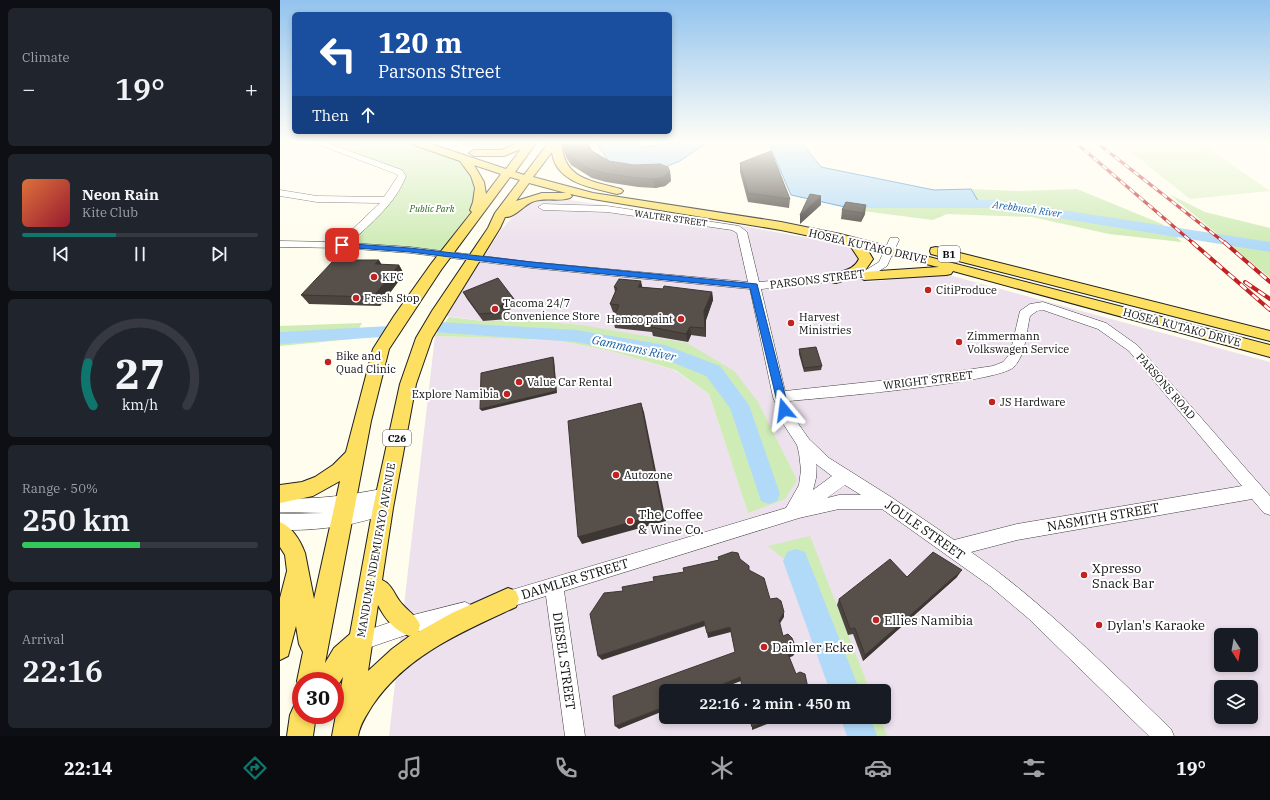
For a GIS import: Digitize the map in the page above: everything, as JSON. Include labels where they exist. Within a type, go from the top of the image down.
[{"type":"main road","points":[[472,219],[479,204],[481,188],[480,181],[477,176]]},
{"type":"main road","name":"MANDUME NDEMUFAYO AVENUE","points":[[346,728],[385,502],[408,384],[424,338],[437,315],[460,256],[472,219],[505,176]]},
{"type":"main road","name":"MANDUME NDEMUFAYO AVENUE","points":[[310,672],[342,512],[375,368],[381,349],[399,320],[460,256],[494,228],[501,213],[528,176]]},
{"type":"main road","name":"HOSEA KUTAKO DRIVE","points":[[533,176],[593,196],[781,226],[851,241],[892,245],[983,275],[1270,351]]},
{"type":"main road","name":"HOSEA KUTAKO DRIVE","points":[[536,176],[623,192],[780,216],[892,245],[1098,291],[1270,336]]},
{"type":"main road","points":[[573,176],[598,186],[623,192]]},
{"type":"main road","points":[[494,228],[515,205],[530,199],[550,195],[675,210]]},
{"type":"main road","points":[[836,278],[853,273],[864,264],[866,259],[861,248],[851,241]]},
{"type":"main road","points":[[864,276],[930,270],[983,275]]},
{"type":"main road","points":[[280,494],[307,490],[321,484],[346,466],[355,455]]},
{"type":"main road","points":[[280,532],[289,542],[295,553],[313,655]]},
{"type":"main road","points":[[280,648],[298,566]]},
{"type":"main road","points":[[371,586],[380,589],[384,593],[394,612],[409,625]]},
{"type":"main road","points":[[346,728],[385,670],[410,648],[445,628],[508,599]]},
{"type":"main road","points":[[333,672],[340,660],[360,642]]},
{"type":"street","points":[[342,245],[386,200],[400,182],[402,176]]},
{"type":"street","points":[[280,192],[317,198],[386,200]]},
{"type":"street","name":"WALTER STREET","points":[[543,207],[607,209],[735,228],[742,232],[754,286]]},
{"type":"street","name":"PARSONS STREET","points":[[280,244],[342,245],[754,286],[864,276],[883,264],[892,245]]},
{"type":"street","name":"JOULE STREET","points":[[754,286],[780,397],[791,426],[804,443],[824,463],[884,502],[996,580],[1035,613],[1164,736]]},
{"type":"street","name":"WRIGHT STREET","points":[[780,397],[995,372],[1008,365],[1016,355],[1024,314],[1034,307]]},
{"type":"street","name":"PARSONS ROAD","points":[[1034,307],[1048,308],[1091,321],[1114,333],[1134,348],[1270,508]]},
{"type":"street","points":[[791,514],[806,491],[809,480],[810,469],[804,443]]},
{"type":"street","name":"DAIMLER STREET","points":[[791,514],[845,476]]},
{"type":"street","name":"NASMITH STREET","points":[[952,549],[1017,532],[1255,490]]},
{"type":"street","points":[[280,522],[316,522],[342,512],[385,502]]},
{"type":"street","name":"DAIMLER STREET","points":[[360,642],[409,625],[554,586],[791,514],[839,502],[884,502]]},
{"type":"street","points":[[280,505],[342,512]]},
{"type":"street","name":"DIESEL STREET","points":[[554,586],[575,736]]},
{"type":"shaded area","points":[[550,197],[732,224],[857,247],[867,282],[945,274],[1270,362],[1270,736],[389,736],[435,336],[556,340],[611,351],[674,370],[709,394],[748,513],[758,402],[581,325],[530,320],[483,321],[445,316],[501,230],[521,208]]},
{"type":"green space","name":"Public Park","points":[[399,176],[472,176],[474,181],[472,219],[447,254],[342,245],[400,183]]},
{"type":"green space","points":[[1161,176],[1249,176],[1270,191],[1190,199]]},
{"type":"green space","points":[[971,189],[1018,191],[1077,189],[1162,224],[1182,242],[1109,234],[1032,217],[947,214],[933,220],[863,211],[866,204],[980,204]]},
{"type":"green space","points":[[1169,194],[1205,212],[1270,228],[1270,278]]},
{"type":"green space","points":[[449,317],[483,321],[530,320],[581,325],[687,343],[734,371],[758,402],[797,480],[785,499],[748,513],[709,394],[675,370],[611,351],[556,340],[435,336]]},
{"type":"green space","points":[[362,323],[353,339],[280,346],[280,326]]},
{"type":"green space","points":[[810,536],[867,684],[830,684],[788,562],[768,546]]},
{"type":"green space","points":[[844,724],[883,724],[887,736],[848,736]]},
{"type":"water","points":[[783,176],[867,176],[934,190],[971,189],[980,204],[866,204],[863,211],[791,195]]},
{"type":"building","points":[[625,176],[664,176],[654,179]]},
{"type":"building","points":[[744,176],[781,176],[790,199],[748,193]]},
{"type":"building","points":[[810,194],[821,196],[800,215]]},
{"type":"building","points":[[846,202],[866,205],[863,213],[842,210]]},
{"type":"building","points":[[334,260],[379,260],[375,264],[399,265],[373,297],[301,295]]},
{"type":"building","points":[[498,278],[514,299],[500,306],[504,312],[479,314],[463,292]]},
{"type":"building","points":[[619,279],[641,281],[638,287],[663,289],[664,286],[712,292],[704,311],[705,328],[690,327],[686,334],[651,327],[652,324],[613,319],[619,305],[610,304],[617,288],[614,287]]},
{"type":"building","points":[[816,347],[822,366],[804,368],[799,349]]},
{"type":"building","name":"Value Car Rental","points":[[553,357],[556,391],[480,409],[481,373]]},
{"type":"building","name":"Autozone","points":[[641,403],[663,513],[578,537],[568,421]]},
{"type":"building","name":"Daimler Ecke","points":[[732,552],[738,553],[740,559],[749,566],[749,570],[764,578],[770,599],[777,598],[781,601],[784,612],[779,620],[783,636],[788,634],[792,638],[796,648],[794,652],[788,654],[796,674],[800,672],[805,674],[807,684],[742,684],[740,677],[722,684],[659,684],[659,709],[615,726],[613,696],[735,652],[730,627],[707,633],[704,621],[598,656],[590,614],[604,593],[623,591],[622,587],[654,581],[653,577],[684,572],[683,568],[719,560],[718,557]]},
{"type":"building","name":"Ellies Namibia","points":[[933,552],[962,570],[865,655],[855,628],[850,629],[839,599],[890,559],[907,577]]},
{"type":"building","points":[[751,724],[760,724],[752,727]]},
{"type":"waterway","name":"Arebbusch River","points":[[843,196],[866,204],[996,204],[1270,247]]},
{"type":"waterway","name":"Gammams River","points":[[439,328],[576,336],[665,352],[713,371],[739,405],[769,494]]},
{"type":"waterway","name":"Gammams River","points":[[280,338],[390,332]]},
{"type":"waterway","name":"Gammams River","points":[[796,561],[842,684]]},
{"type":"waterway","name":"Gammams River","points":[[858,724],[862,736]]},
{"type":"railway","points":[[1115,176],[1193,243]]},
{"type":"railway","points":[[1140,176],[1225,243]]},
{"type":"railway","points":[[1192,242],[1270,310]]},
{"type":"railway","points":[[1224,242],[1270,282]]},
{"type":"railway","points":[[1245,282],[1270,299]]},
{"type":"place","name":"KFC","points":[[374,277]]},
{"type":"place","name":"CitiProduce","points":[[928,290]]},
{"type":"place","name":"Fresh Stop","points":[[356,298]]},
{"type":"place","name":"Tacoma 24/7 Convenience Store","points":[[495,309]]},
{"type":"place","name":"Hemco paint","points":[[681,319]]},
{"type":"place","name":"Harvest Ministries","points":[[791,323]]},
{"type":"place","name":"Zimmermann Volkswagen Service","points":[[959,342]]},
{"type":"place","name":"Bike and Quad Clinic","points":[[328,362]]},
{"type":"place","name":"Value Car Rental","points":[[519,382]]},
{"type":"place","name":"Explore Namibia","points":[[507,394]]},
{"type":"place","name":"JS Hardware","points":[[992,402]]},
{"type":"place","name":"Autozone","points":[[616,475]]},
{"type":"place","name":"The Coffee & Wine Co.","points":[[630,521]]},
{"type":"place","name":"Xpresso Snack Bar","points":[[1084,575]]},
{"type":"place","name":"Ellies Namibia","points":[[876,620]]},
{"type":"place","name":"Dylan's Karaoke","points":[[1099,625]]},
{"type":"place","name":"Daimler Ecke","points":[[764,647]]},
{"type":"route","points":[[342,245],[410,250],[531,265],[754,286],[784,410]]}]
